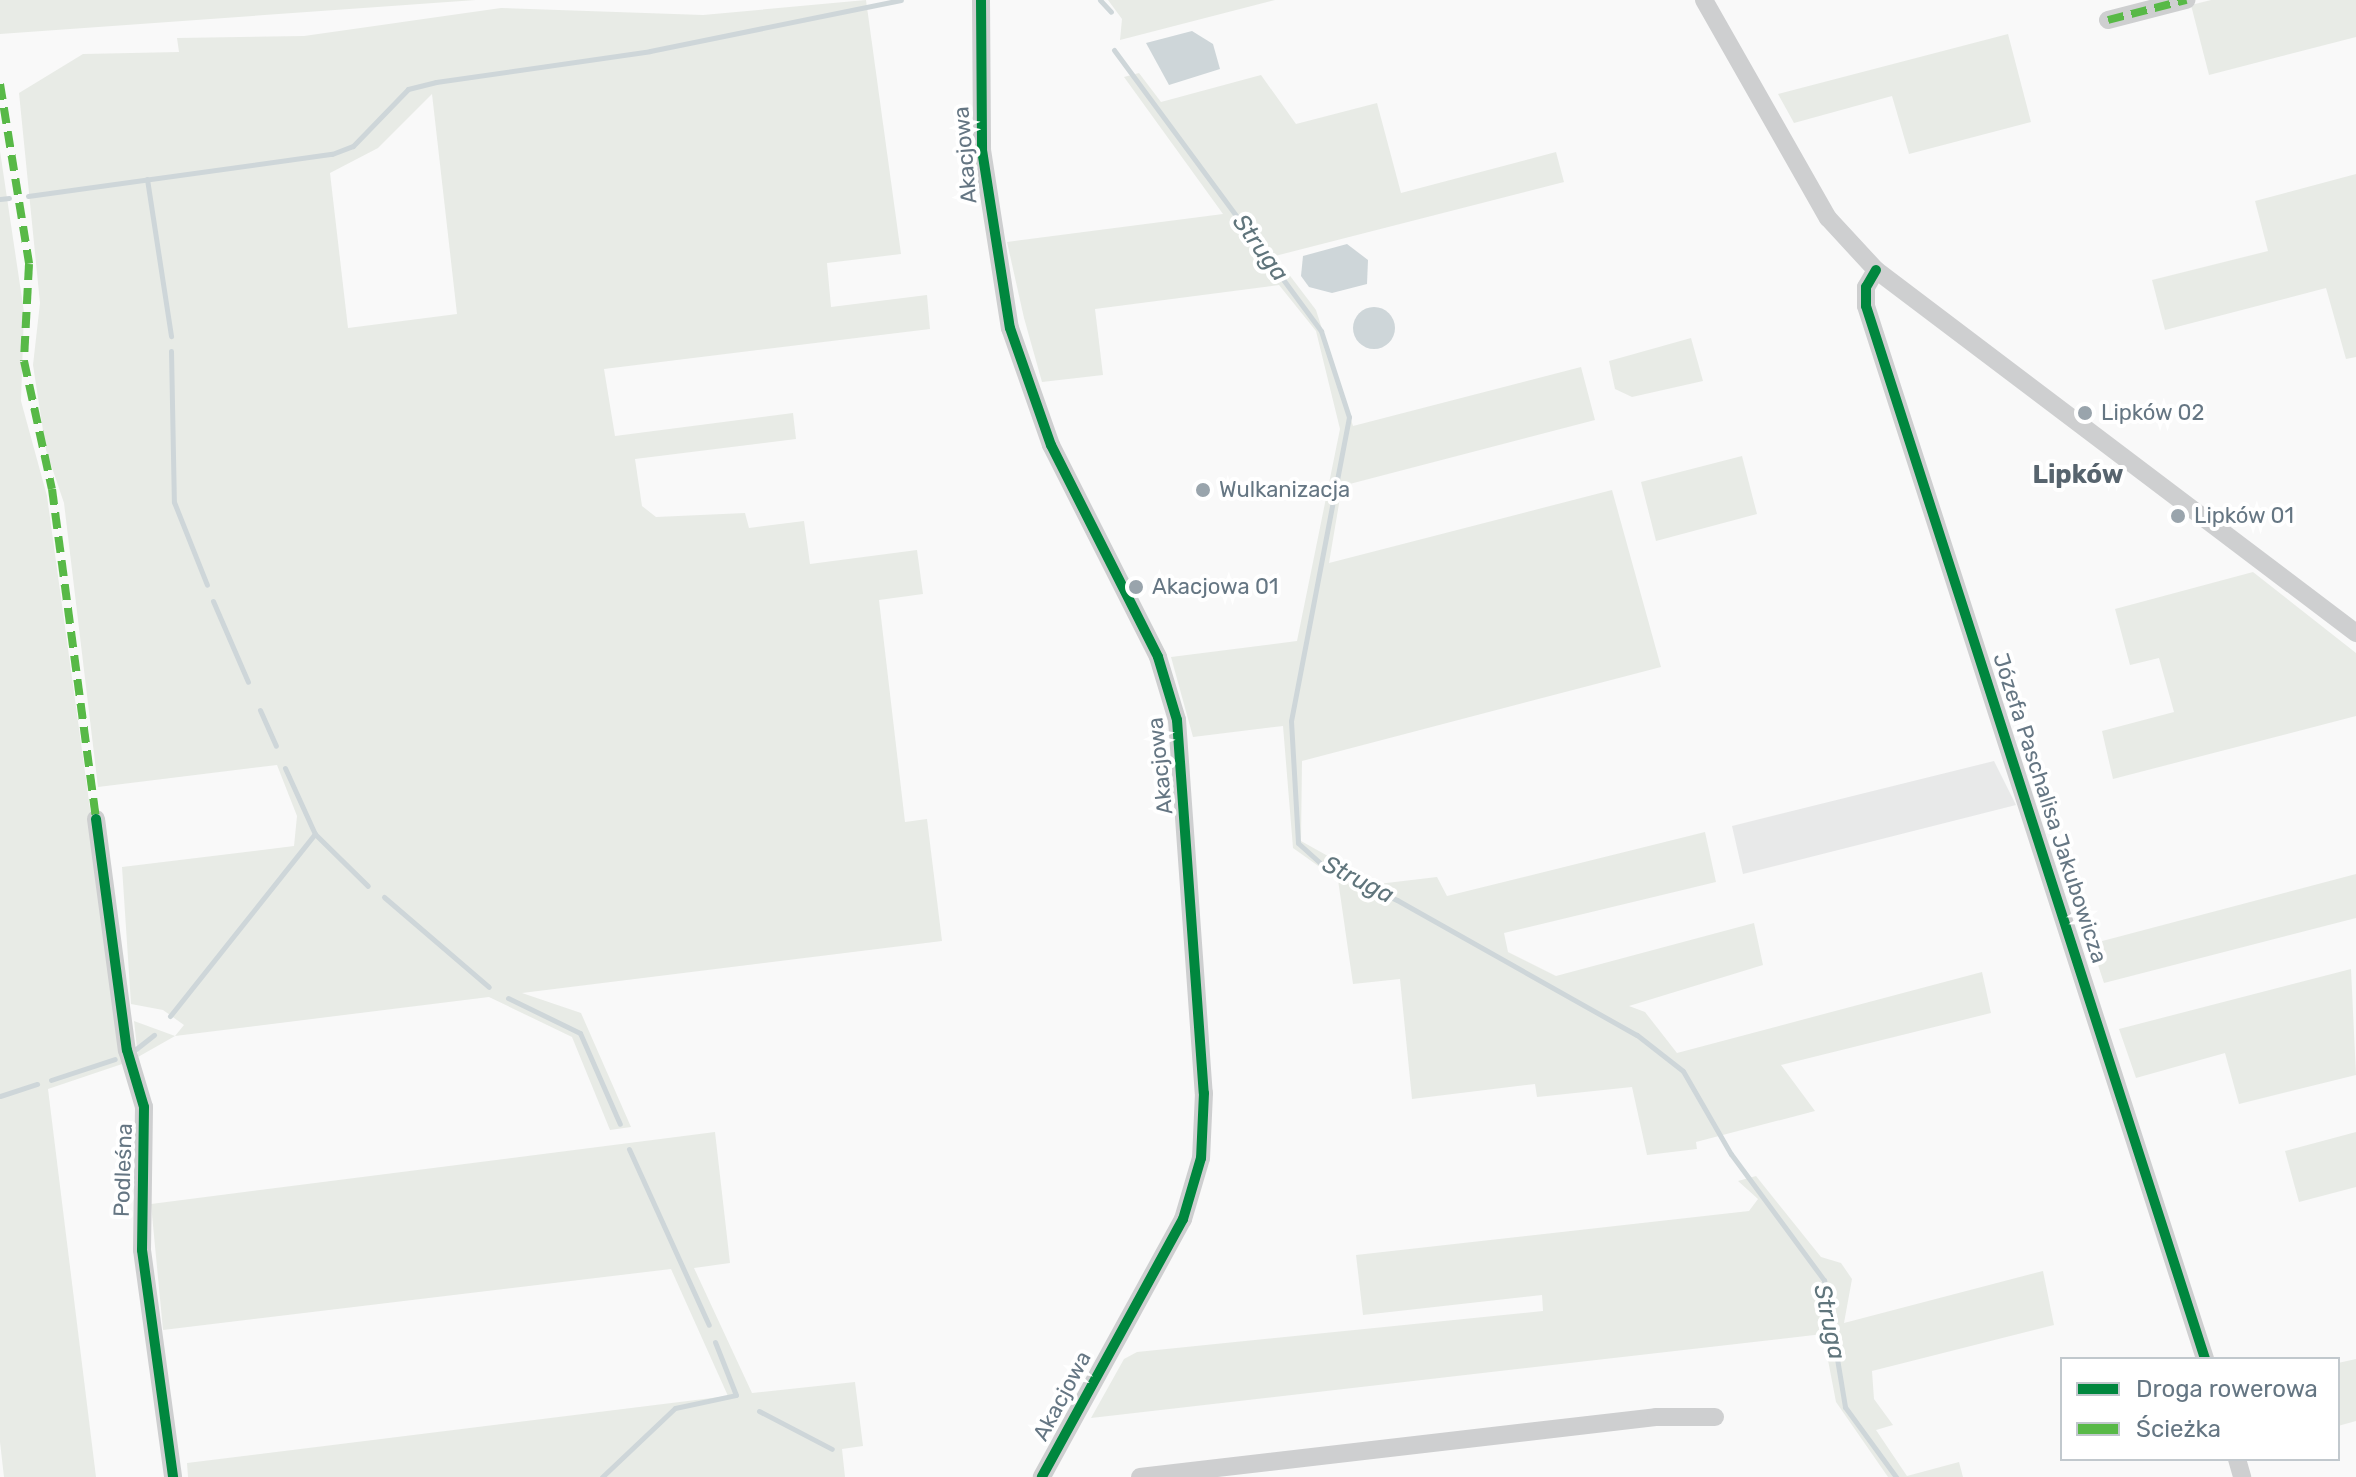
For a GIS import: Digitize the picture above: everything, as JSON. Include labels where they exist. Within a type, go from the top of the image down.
[{"type":"street","name":"Akacjowa","points":[[981,0],[982,150],[1010,328],[1051,445],[1158,657],[1177,720],[1204,1093],[1201,1158],[1183,1219],[1042,1477]]},
{"type":"street","points":[[1704,0],[1828,218],[1876,270],[2356,633]]},
{"type":"street","points":[[2108,20],[2186,0]]},
{"type":"street","name":"Józefa Paschalisa Jakubowicza","points":[[1876,270],[1866,287],[1866,306],[2204,1357]]},
{"type":"street","name":"Podleśna","points":[[96,819],[127,1050],[144,1107],[142,1250],[173,1477]]},
{"type":"street","points":[[1140,1477],[1656,1417],[1715,1417]]},
{"type":"shaded area","points":[[0,0],[476,0],[0,34]]},
{"type":"shaded area","points":[[866,0],[901,254],[827,263],[831,307],[927,295],[930,329],[604,369],[615,436],[793,413],[796,439],[635,459],[642,506],[656,517],[745,513],[749,528],[804,521],[810,564],[917,550],[923,594],[879,600],[905,822],[927,819],[942,941],[522,993],[581,1013],[631,1127],[610,1130],[572,1037],[489,997],[175,1036],[184,1025],[163,1010],[131,1004],[122,867],[294,846],[297,816],[277,765],[98,787],[64,503],[46,450],[33,365],[40,303],[19,93],[83,54],[179,52],[177,38],[304,36],[501,8],[703,15]],"holes":[[[432,94],[457,314],[348,328],[330,173],[378,148]]]},
{"type":"shaded area","points":[[1108,0],[1275,0],[1120,40],[1122,19]]},
{"type":"shaded area","points":[[2211,0],[2356,0],[2356,37],[2209,75],[2191,5]]},
{"type":"shaded area","points":[[1192,31],[1213,44],[1220,69],[1169,85],[1146,43]]},
{"type":"shaded area","points":[[2008,34],[2031,122],[1909,154],[1892,96],[1794,123],[1778,94]]},
{"type":"shaded area","points":[[1139,73],[1161,102],[1261,75],[1296,124],[1377,103],[1401,193],[1556,152],[1564,182],[1275,256],[1316,310],[1353,426],[1581,367],[1595,420],[1342,486],[1329,563],[1612,490],[1661,667],[1302,761],[1301,841],[1378,884],[1437,877],[1447,896],[1705,832],[1716,882],[1504,933],[1508,952],[1556,976],[1754,923],[1763,965],[1629,1006],[1645,1012],[1677,1053],[1982,972],[1991,1013],[1781,1065],[1815,1111],[1696,1142],[1697,1149],[1647,1155],[1632,1087],[1537,1097],[1535,1084],[1412,1099],[1400,979],[1353,984],[1338,880],[1293,848],[1283,726],[1193,737],[1171,657],[1297,641],[1340,429],[1316,331],[1279,285],[1095,309],[1103,375],[1042,382],[1024,318],[1007,242],[1223,214],[1124,77]]},
{"type":"shaded area","points":[[0,151],[24,312],[21,401],[47,496],[125,1063],[48,1089],[96,1477],[4,1477],[0,1442]]},
{"type":"shaded area","points":[[2356,174],[2356,357],[2346,359],[2326,288],[2165,330],[2152,280],[2268,251],[2255,201]]},
{"type":"shaded area","points":[[1347,244],[1368,260],[1367,284],[1332,293],[1309,287],[1301,276],[1303,256]]},
{"type":"shaded area","points":[[1374,307],[1389,313],[1395,328],[1389,343],[1374,349],[1359,343],[1353,328],[1359,313]]},
{"type":"shaded area","points":[[1691,338],[1703,381],[1632,397],[1615,389],[1609,361]]},
{"type":"shaded area","points":[[1742,456],[1757,514],[1656,541],[1641,482]]},
{"type":"shaded area","points":[[2253,572],[2356,653],[2356,716],[2113,779],[2102,731],[2174,712],[2159,658],[2130,665],[2115,609]]},
{"type":"shaded area","points":[[1994,761],[2016,805],[1743,874],[1732,826]]},
{"type":"shaded area","points":[[2356,874],[2356,918],[2104,983],[2091,944]]},
{"type":"shaded area","points":[[2351,969],[2356,1075],[2239,1104],[2225,1053],[2136,1078],[2119,1029]]},
{"type":"shaded area","points":[[134,1021],[175,1036],[138,1057]]},
{"type":"shaded area","points":[[715,1132],[730,1263],[694,1268],[752,1393],[855,1382],[863,1446],[842,1449],[845,1477],[188,1477],[187,1463],[728,1396],[671,1269],[163,1330],[151,1204]]},
{"type":"shaded area","points":[[2356,1132],[2356,1187],[2299,1202],[2285,1151]]},
{"type":"shaded area","points":[[1756,1176],[1821,1257],[1841,1263],[1852,1279],[1844,1323],[2043,1271],[2054,1325],[1872,1371],[1874,1399],[1893,1425],[1876,1430],[1907,1476],[1959,1462],[1963,1477],[1888,1477],[1836,1402],[1823,1334],[1091,1418],[1124,1359],[1137,1352],[1543,1311],[1542,1295],[1363,1315],[1356,1255],[1749,1211],[1758,1199],[1738,1181]]},
{"type":"shaded area","points":[[2356,1359],[2356,1421],[2340,1425],[2340,1363]]},
{"type":"waterway","points":[[28,196],[332,154],[353,146],[408,89],[436,82],[650,51],[901,0]]},
{"type":"waterway","name":"Struga","points":[[1100,0],[1111,12]]},
{"type":"waterway","name":"Struga","points":[[1114,50],[1321,331],[1349,417],[1291,721],[1298,843],[1328,870],[1397,900],[1637,1035],[1683,1071],[1731,1154],[1824,1280],[1845,1407],[1896,1477]]},
{"type":"waterway","points":[[147,179],[171,336]]},
{"type":"waterway","points":[[0,199],[9,198]]},
{"type":"waterway","points":[[171,351],[174,502],[207,585]]},
{"type":"waterway","points":[[213,601],[248,682]]},
{"type":"waterway","points":[[260,710],[276,746]]},
{"type":"waterway","points":[[285,768],[315,834],[368,886]]},
{"type":"waterway","points":[[170,1016],[315,834]]},
{"type":"waterway","points":[[384,897],[489,987]]},
{"type":"waterway","points":[[508,998],[580,1033],[620,1124]]},
{"type":"waterway","points":[[136,1049],[154,1035]]},
{"type":"waterway","points":[[51,1080],[115,1059]]},
{"type":"waterway","points":[[0,1096],[37,1084]]},
{"type":"waterway","points":[[629,1149],[709,1325]]},
{"type":"waterway","points":[[602,1477],[675,1408],[736,1395],[715,1342]]},
{"type":"waterway","points":[[759,1411],[832,1449]]},
{"type":"marked path","points":[[2108,20],[2186,0]]},
{"type":"marked path","points":[[0,84],[29,264],[24,361],[52,489],[96,819]]},
{"type":"cycle path","points":[[981,0],[982,150],[1010,328],[1051,445],[1158,657],[1177,720],[1204,1093],[1201,1158],[1183,1219],[1042,1477]]},
{"type":"cycle path","points":[[1876,270],[1866,287],[1866,306],[2204,1357]]},
{"type":"cycle path","points":[[96,819],[127,1050],[144,1107],[142,1250],[173,1477]]},
{"type":"place","name":"Lipków 02","points":[[2085,413]]},
{"type":"place","name":"Wulkanizacja","points":[[1203,490]]},
{"type":"place","name":"Lipków 01","points":[[2178,516]]},
{"type":"place","name":"Akacjowa 01","points":[[1136,587]]},
{"type":"district","name":"Lipków","points":[[2078,475]]}]
